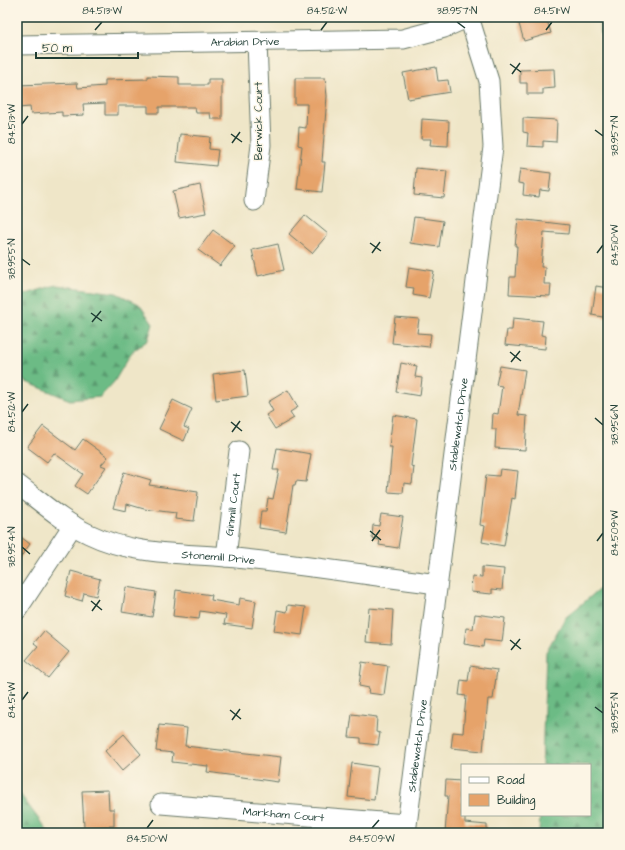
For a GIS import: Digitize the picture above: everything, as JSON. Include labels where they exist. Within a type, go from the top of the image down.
[{"type":"street","name":"Arabian Drive","points":[[17,45],[403,39],[444,28],[469,17]]},
{"type":"street","name":"Stablewatch Drive","points":[[406,829],[493,147],[489,81],[469,17]]},
{"type":"street","name":"Berwick Court","points":[[254,201],[261,145],[257,42]]},
{"type":"street","name":"Ginmill Court","points":[[226,557],[239,451]]},
{"type":"street","name":"Stonemill Drive","points":[[17,484],[89,535],[120,546],[156,553],[226,557],[437,584]]},
{"type":"street","points":[[17,610],[73,525]]},
{"type":"street","name":"Markham Court","points":[[161,804],[406,829]]},
{"type":"green space","points":[[598,17],[608,17],[608,71]]},
{"type":"green space","points":[[56,285],[116,293],[139,304],[153,324],[148,340],[131,353],[114,382],[100,397],[70,400],[24,381],[17,373],[17,299],[23,295]]},
{"type":"green space","points":[[608,582],[608,833],[539,833],[540,816],[591,816],[591,764],[542,764],[546,652],[565,618]]},
{"type":"green space","points":[[17,790],[49,833],[17,833]]},
{"type":"building","points":[[517,17],[546,17],[551,33],[524,41]]},
{"type":"building","points":[[436,67],[438,81],[448,80],[450,92],[408,99],[403,73]]},
{"type":"building","points":[[554,69],[555,88],[543,89],[543,94],[527,94],[527,83],[520,83],[520,70]]},
{"type":"building","points":[[148,76],[179,77],[179,85],[208,85],[208,79],[222,79],[222,119],[211,119],[210,113],[196,113],[195,107],[159,107],[159,113],[148,113],[148,106],[118,106],[118,115],[105,115],[105,103],[83,104],[84,115],[62,116],[62,112],[31,114],[30,107],[18,108],[17,85],[77,83],[78,88],[105,86],[105,80],[148,79]]},
{"type":"building","points":[[295,78],[325,78],[327,96],[322,162],[325,162],[322,192],[297,189],[302,146],[298,145],[299,127],[306,128],[307,104],[295,104]]},
{"type":"building","points":[[523,118],[557,120],[556,142],[543,141],[543,147],[527,146],[528,133],[523,132]]},
{"type":"building","points":[[422,119],[449,121],[448,146],[430,145],[431,139],[421,139]]},
{"type":"building","points":[[180,134],[210,137],[209,149],[218,150],[216,166],[177,162]]},
{"type":"building","points":[[416,168],[447,171],[444,198],[414,195]]},
{"type":"building","points":[[520,169],[551,173],[549,191],[540,190],[539,197],[523,195],[524,184],[518,183]]},
{"type":"building","points":[[200,185],[206,213],[179,218],[173,191]]},
{"type":"building","points":[[305,215],[328,234],[312,253],[289,234]]},
{"type":"building","points":[[414,217],[443,221],[439,247],[410,243]]},
{"type":"building","points":[[518,219],[569,225],[568,234],[544,232],[541,267],[545,267],[544,284],[551,284],[550,296],[509,294],[510,277],[515,277],[517,246],[515,246]]},
{"type":"building","points":[[213,230],[235,246],[220,266],[198,250]]},
{"type":"building","points":[[278,244],[284,270],[258,276],[252,250]]},
{"type":"building","points":[[409,267],[434,271],[429,298],[413,295],[414,288],[406,287]]},
{"type":"building","points":[[596,286],[608,288],[608,318],[592,315]]},
{"type":"building","points":[[395,317],[419,319],[417,333],[431,334],[429,347],[392,343]]},
{"type":"building","points":[[513,318],[543,321],[541,335],[546,336],[545,349],[505,345],[507,330],[512,330]]},
{"type":"building","points":[[401,363],[417,366],[415,377],[422,378],[420,396],[396,392]]},
{"type":"building","points":[[500,366],[525,370],[518,415],[527,416],[525,450],[495,448],[496,429],[492,429],[493,413],[498,414],[502,386],[496,385]]},
{"type":"building","points":[[245,370],[248,396],[216,400],[213,374]]},
{"type":"building","points":[[288,390],[298,407],[290,412],[294,418],[275,429],[266,415],[273,411],[268,402]]},
{"type":"building","points":[[173,400],[192,409],[184,427],[189,429],[184,441],[159,429]]},
{"type":"building","points":[[393,415],[417,419],[411,466],[414,467],[412,484],[404,483],[403,493],[388,492],[392,447],[389,447]]},
{"type":"building","points":[[43,426],[75,450],[83,439],[108,457],[101,465],[106,467],[87,494],[75,486],[83,474],[54,453],[47,462],[27,447]]},
{"type":"building","points":[[277,448],[311,454],[306,482],[296,481],[295,485],[293,485],[286,532],[259,528],[261,511],[266,511],[268,498],[273,499],[279,470],[273,470]]},
{"type":"building","points":[[500,469],[518,471],[515,499],[512,498],[504,546],[482,542],[485,526],[480,525],[486,475],[499,476]]},
{"type":"building","points":[[124,472],[151,480],[149,485],[198,492],[194,521],[175,519],[176,513],[144,509],[127,504],[126,511],[113,508]]},
{"type":"building","points":[[381,514],[403,517],[398,548],[379,545],[380,540],[372,538],[373,525],[379,526]]},
{"type":"building","points":[[17,534],[30,544],[17,562]]},
{"type":"building","points":[[482,567],[504,569],[502,590],[492,589],[492,594],[471,592],[472,576],[482,577]]},
{"type":"building","points":[[71,571],[100,579],[96,596],[84,593],[82,601],[65,596]]},
{"type":"building","points":[[126,587],[156,592],[152,617],[122,612]]},
{"type":"building","points":[[176,590],[212,595],[211,600],[239,605],[240,598],[256,601],[252,628],[224,624],[226,615],[200,611],[199,619],[173,616]]},
{"type":"building","points":[[288,605],[306,607],[302,635],[274,631],[277,610],[287,612]]},
{"type":"building","points":[[369,608],[393,610],[391,644],[366,642]]},
{"type":"building","points":[[475,614],[505,618],[502,642],[484,640],[483,647],[464,644],[466,628],[473,629]]},
{"type":"building","points":[[44,631],[69,652],[48,678],[26,660],[38,646],[34,643]]},
{"type":"building","points":[[362,662],[388,666],[384,695],[368,693],[369,688],[359,686]]},
{"type":"building","points":[[470,666],[497,670],[493,699],[488,699],[483,751],[451,748],[453,732],[463,733],[466,696],[459,695],[461,680],[468,681]]},
{"type":"building","points":[[352,714],[377,717],[376,732],[380,733],[378,745],[361,743],[361,738],[349,737]]},
{"type":"building","points":[[159,725],[187,728],[185,746],[281,757],[278,782],[207,772],[208,766],[172,762],[173,753],[156,751]]},
{"type":"building","points":[[124,734],[141,754],[122,771],[105,751]]},
{"type":"building","points":[[352,763],[378,767],[374,800],[348,797]]},
{"type":"building","points":[[446,780],[461,781],[461,816],[465,816],[465,823],[487,825],[487,833],[445,833],[448,796],[445,796]]},
{"type":"building","points":[[108,790],[109,809],[114,809],[114,826],[84,827],[82,791]]}]
